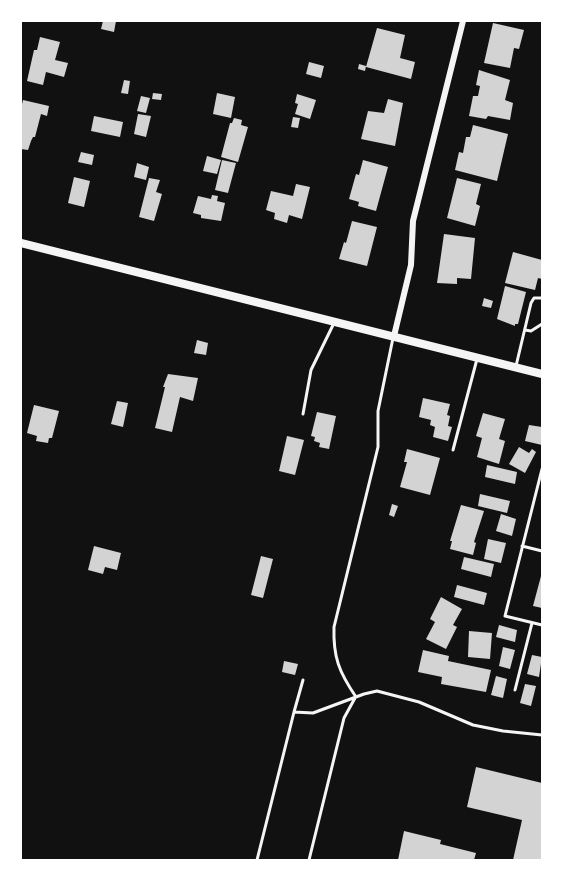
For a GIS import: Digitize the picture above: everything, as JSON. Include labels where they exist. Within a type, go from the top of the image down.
[{"type":"main road","points":[[21,243],[542,374]]},
{"type":"street","points":[[394,336],[411,265],[413,221],[463,21]]},
{"type":"lane","points":[[515,368],[531,303],[534,298],[542,298]]},
{"type":"lane","points":[[303,414],[311,370],[335,321]]},
{"type":"lane","points":[[525,330],[531,331],[542,324]]},
{"type":"lane","points":[[356,697],[337,664],[333,645],[334,627],[378,447],[379,405],[394,336]]},
{"type":"lane","points":[[453,450],[477,357]]},
{"type":"lane","points":[[542,469],[505,616],[542,625]]},
{"type":"lane","points":[[522,546],[542,551]]},
{"type":"lane","points":[[515,690],[532,623]]},
{"type":"lane","points":[[257,860],[303,680]]},
{"type":"lane","points":[[294,712],[313,713],[377,691],[419,702],[473,725],[542,735]]},
{"type":"lane","points":[[309,860],[344,718],[356,697]]},
{"type":"building","points":[[103,21],[116,21],[114,32],[101,29]]},
{"type":"building","points":[[493,23],[524,30],[519,49],[514,48],[510,68],[484,63]]},
{"type":"building","points":[[377,28],[405,35],[400,58],[415,62],[411,79],[366,67]]},
{"type":"building","points":[[40,37],[60,42],[55,60],[68,63],[64,77],[46,72],[43,85],[27,81],[34,50],[37,50]]},
{"type":"building","points":[[309,62],[324,66],[321,78],[306,74]]},
{"type":"building","points":[[359,64],[366,66],[365,71],[358,69]]},
{"type":"building","points":[[479,70],[510,80],[505,100],[513,103],[510,120],[488,116],[486,119],[469,116],[473,96],[478,96],[480,86],[476,85]]},
{"type":"building","points":[[124,80],[130,81],[128,94],[121,93]]},
{"type":"building","points":[[153,93],[162,94],[161,100],[152,99]]},
{"type":"building","points":[[217,93],[235,97],[231,118],[213,114]]},
{"type":"building","points":[[297,94],[316,100],[310,119],[295,114],[298,104],[295,103]]},
{"type":"building","points":[[141,96],[150,98],[146,113],[137,111]]},
{"type":"building","points":[[388,99],[403,103],[395,146],[361,139],[368,111],[384,113]]},
{"type":"building","points":[[23,100],[49,106],[47,116],[41,114],[35,137],[28,150],[21,149]]},
{"type":"building","points":[[138,114],[151,116],[146,137],[134,134]]},
{"type":"building","points":[[94,116],[123,122],[120,137],[91,131]]},
{"type":"building","points":[[293,117],[300,118],[298,128],[291,127]]},
{"type":"building","points":[[234,118],[242,120],[241,125],[248,127],[238,162],[221,157],[230,123]]},
{"type":"building","points":[[473,125],[508,134],[497,181],[455,170],[459,152],[463,153],[466,137],[470,137]]},
{"type":"building","points":[[81,152],[94,155],[92,165],[78,162]]},
{"type":"building","points":[[207,156],[221,160],[217,174],[203,171]]},
{"type":"building","points":[[222,160],[236,163],[228,193],[215,190]]},
{"type":"building","points":[[363,160],[388,167],[376,211],[358,206],[359,202],[349,199],[356,174],[359,175]]},
{"type":"building","points":[[137,163],[149,167],[146,180],[134,177]]},
{"type":"building","points":[[74,177],[90,181],[84,207],[68,203]]},
{"type":"building","points":[[149,178],[160,180],[156,192],[162,194],[154,221],[139,217]]},
{"type":"building","points":[[457,178],[481,184],[476,204],[480,206],[475,226],[447,218]]},
{"type":"building","points":[[296,184],[310,187],[302,219],[289,215],[287,223],[274,219],[275,213],[266,210],[271,191],[293,196]]},
{"type":"building","points":[[212,195],[218,196],[217,201],[225,203],[221,221],[201,218],[201,215],[193,213],[198,196],[211,199]]},
{"type":"building","points":[[352,221],[377,227],[367,266],[339,259]]},
{"type":"building","points":[[444,234],[475,238],[471,279],[457,278],[457,284],[437,283]]},
{"type":"building","points":[[513,252],[542,260],[542,279],[538,278],[535,290],[505,283]]},
{"type":"building","points":[[505,286],[526,292],[518,324],[515,326],[497,319]]},
{"type":"building","points":[[484,298],[493,301],[491,308],[482,306]]},
{"type":"building","points":[[197,340],[208,343],[206,355],[194,353]]},
{"type":"building","points":[[168,374],[198,378],[193,401],[180,397],[172,432],[155,428],[165,387],[163,387]]},
{"type":"building","points":[[423,398],[450,404],[447,415],[450,416],[448,426],[452,427],[448,441],[433,437],[435,427],[430,425],[431,420],[419,417]]},
{"type":"building","points":[[117,401],[128,403],[123,427],[111,424]]},
{"type":"building","points":[[34,405],[59,411],[52,438],[49,438],[48,443],[36,441],[37,436],[27,433]]},
{"type":"building","points":[[317,412],[336,416],[329,449],[319,447],[320,443],[314,441],[315,437],[311,436]]},
{"type":"building","points":[[483,413],[505,419],[499,439],[505,441],[499,464],[477,457],[482,438],[476,436]]},
{"type":"building","points":[[529,425],[542,427],[542,445],[525,441]]},
{"type":"building","points":[[287,436],[304,440],[295,475],[279,471]]},
{"type":"building","points":[[519,447],[529,453],[532,449],[536,452],[525,473],[509,464]]},
{"type":"building","points":[[407,449],[440,458],[430,495],[400,487],[407,462],[404,462]]},
{"type":"building","points":[[487,465],[517,472],[515,484],[485,477]]},
{"type":"building","points":[[480,494],[510,501],[507,513],[478,506]]},
{"type":"building","points":[[392,504],[398,506],[394,517],[389,515]]},
{"type":"building","points":[[461,505],[484,511],[474,542],[476,543],[473,555],[450,549],[452,541],[450,541]]},
{"type":"building","points":[[501,514],[516,519],[512,536],[496,531]]},
{"type":"building","points":[[488,539],[506,543],[501,563],[484,559]]},
{"type":"building","points":[[94,546],[121,553],[117,570],[105,567],[103,574],[88,570]]},
{"type":"building","points":[[261,556],[273,559],[263,598],[251,595]]},
{"type":"building","points":[[464,557],[494,564],[491,577],[461,569]]},
{"type":"building","points":[[542,576],[542,608],[533,606]]},
{"type":"building","points":[[457,585],[487,593],[484,605],[454,597]]},
{"type":"building","points":[[441,597],[462,609],[453,625],[457,627],[446,649],[426,639],[435,622],[430,619]]},
{"type":"building","points":[[499,625],[517,630],[515,642],[496,637]]},
{"type":"building","points":[[469,631],[492,633],[490,659],[468,657]]},
{"type":"building","points":[[503,647],[515,650],[510,669],[499,666]]},
{"type":"building","points":[[423,650],[449,656],[448,661],[491,670],[486,692],[441,684],[442,677],[418,672]]},
{"type":"building","points":[[532,655],[542,657],[539,677],[527,674]]},
{"type":"building","points":[[284,661],[298,664],[295,675],[282,672]]},
{"type":"building","points":[[496,676],[507,679],[503,698],[491,695]]},
{"type":"building","points":[[525,684],[536,686],[531,706],[520,703]]},
{"type":"building","points":[[476,767],[542,783],[542,860],[513,860],[522,820],[467,807]]},
{"type":"building","points":[[404,831],[441,840],[440,844],[476,853],[474,860],[398,860]]}]
